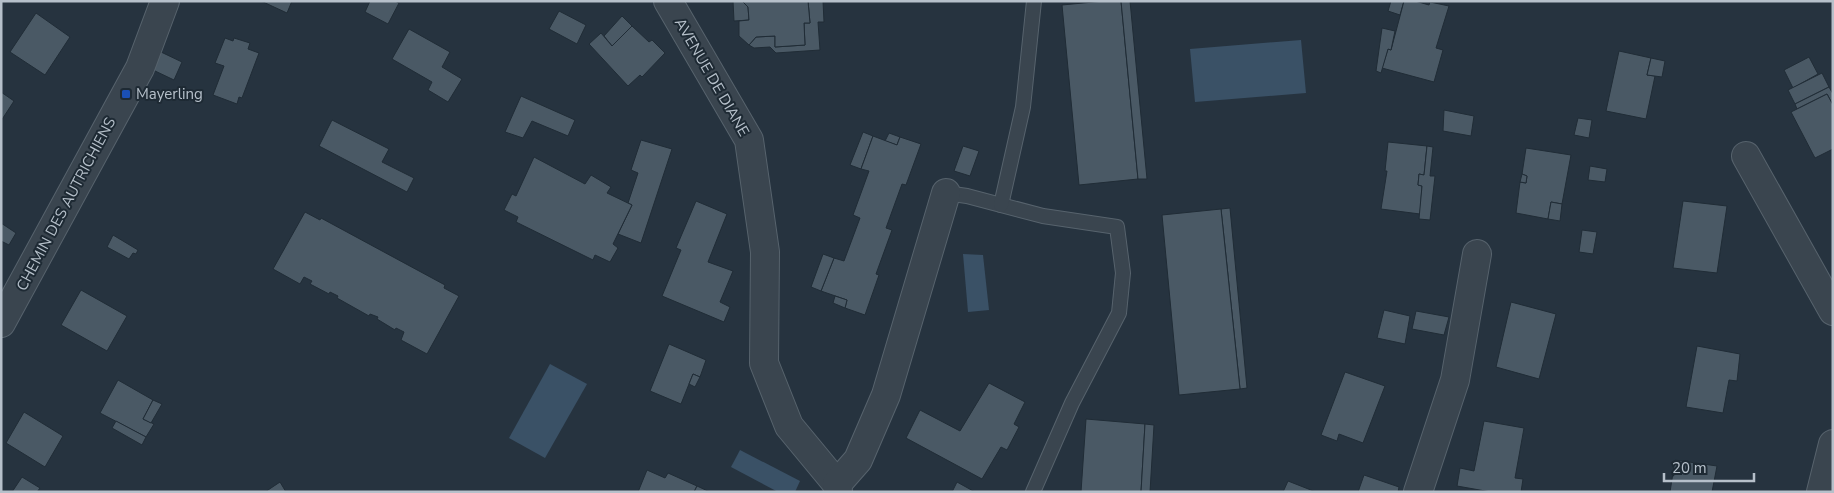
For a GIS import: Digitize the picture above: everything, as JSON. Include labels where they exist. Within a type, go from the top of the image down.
[{"type":"street","name":"CHEMIN DES AUTRICHIENS","points":[[1,323],[140,68],[165,1]]},
{"type":"street","name":"AVENUE DE DIANE","points":[[668,1],[749,140],[765,252],[764,362],[789,426],[837,488]]},
{"type":"street","points":[[1746,156],[1833,311]]},
{"type":"street","points":[[837,488],[858,460],[886,395],[946,193]]},
{"type":"street","points":[[1418,492],[1456,380],[1477,254]]},
{"type":"street","points":[[1821,492],[1833,444]]},
{"type":"lane","points":[[1001,205],[1023,107],[1034,1]]},
{"type":"lane","points":[[946,193],[967,196],[1043,216],[1117,227],[1123,274],[1119,313],[1072,403],[1032,492]]},
{"type":"water","points":[[1301,40],[1306,93],[1195,102],[1190,49]]},
{"type":"water","points":[[963,254],[983,255],[989,310],[968,312]]},
{"type":"water","points":[[550,364],[587,384],[545,458],[509,438]]},
{"type":"water","points":[[740,450],[800,481],[795,492],[778,492],[731,467]]},
{"type":"building","points":[[261,1],[292,1],[287,13]]},
{"type":"building","points":[[370,1],[395,1],[399,3],[388,24],[365,12]]},
{"type":"building","points":[[733,1],[742,1],[748,7],[749,20],[734,21]]},
{"type":"building","points":[[742,1],[808,1],[810,23],[804,23],[805,45],[775,47],[775,36],[756,37],[749,45],[739,36],[739,21],[749,20],[748,7]]},
{"type":"building","points":[[808,1],[823,1],[824,22],[818,22],[820,50],[776,53],[770,47],[754,48],[749,45],[756,37],[775,36],[775,47],[805,45],[804,23],[810,23]]},
{"type":"building","points":[[1121,1],[1138,179],[1079,185],[1062,5]]},
{"type":"building","points":[[1121,1],[1130,1],[1147,179],[1138,179]]},
{"type":"building","points":[[1391,1],[1404,1],[1400,15],[1388,11]]},
{"type":"building","points":[[1404,1],[1415,1],[1429,5],[1430,2],[1449,6],[1436,48],[1443,50],[1434,82],[1382,68],[1388,49],[1391,50]]},
{"type":"building","points":[[559,11],[586,25],[577,44],[549,29]]},
{"type":"building","points":[[36,13],[70,37],[45,75],[10,52]]},
{"type":"building","points":[[622,16],[632,26],[612,46],[604,36]]},
{"type":"building","points":[[632,26],[649,42],[652,40],[665,53],[642,77],[640,75],[628,86],[589,44],[601,33],[612,46]]},
{"type":"building","points":[[1382,28],[1395,31],[1391,50],[1388,49],[1381,73],[1376,71]]},
{"type":"building","points":[[409,29],[450,52],[442,67],[462,79],[448,102],[428,90],[432,82],[392,59]]},
{"type":"building","points":[[225,38],[233,41],[234,38],[250,43],[248,49],[259,53],[242,98],[239,97],[237,104],[213,95],[224,66],[215,63]]},
{"type":"building","points":[[1619,51],[1651,58],[1647,75],[1655,76],[1646,119],[1606,111]]},
{"type":"building","points":[[161,52],[182,62],[174,80],[153,70]]},
{"type":"building","points":[[1809,57],[1818,74],[1793,88],[1784,70]]},
{"type":"building","points":[[1651,58],[1665,61],[1662,77],[1647,75]]},
{"type":"building","points":[[1822,73],[1829,87],[1795,104],[1788,90]]},
{"type":"building","points":[[1829,87],[1833,94],[1833,105],[1827,94],[1797,109],[1795,104]]},
{"type":"building","points":[[1,92],[14,101],[1,121]]},
{"type":"building","points":[[1827,94],[1833,105],[1833,149],[1815,158],[1791,112]]},
{"type":"building","points":[[521,96],[575,120],[568,136],[532,121],[523,138],[505,132]]},
{"type":"building","points":[[1444,110],[1474,116],[1471,136],[1443,131]]},
{"type":"building","points":[[1578,118],[1592,120],[1589,138],[1574,135]]},
{"type":"building","points":[[332,120],[389,149],[382,162],[414,178],[407,192],[319,146]]},
{"type":"building","points":[[863,132],[873,136],[861,169],[850,165]]},
{"type":"building","points":[[889,133],[900,137],[897,145],[885,141]]},
{"type":"building","points":[[873,136],[897,145],[900,137],[921,144],[906,185],[902,184],[886,228],[892,230],[876,274],[879,275],[865,315],[845,308],[847,300],[821,291],[834,258],[844,261],[860,218],[853,215],[869,171],[861,169]]},
{"type":"building","points":[[641,140],[672,149],[641,243],[618,234],[632,205],[628,203],[638,173],[631,170]]},
{"type":"building","points":[[1388,142],[1427,146],[1424,175],[1419,174],[1418,185],[1422,186],[1420,214],[1381,209],[1387,171],[1385,171]]},
{"type":"building","points":[[963,146],[979,151],[970,176],[954,171]]},
{"type":"building","points":[[1427,146],[1433,147],[1430,176],[1435,176],[1430,220],[1419,219],[1422,186],[1418,185],[1419,174],[1424,175]]},
{"type":"building","points":[[1526,148],[1571,155],[1562,204],[1551,202],[1548,219],[1516,213],[1520,182],[1526,183],[1527,176],[1522,174]]},
{"type":"building","points":[[534,157],[585,184],[591,175],[611,187],[607,193],[632,205],[613,244],[618,248],[610,262],[595,255],[593,260],[516,222],[518,217],[504,210],[512,194],[516,196]]},
{"type":"building","points":[[1590,166],[1607,169],[1605,182],[1588,180]]},
{"type":"building","points":[[1522,174],[1527,176],[1526,183],[1520,182]]},
{"type":"building","points":[[696,201],[727,214],[708,262],[733,271],[720,302],[730,307],[724,322],[662,296],[681,250],[676,248]]},
{"type":"building","points":[[1683,201],[1727,206],[1717,273],[1673,268]]},
{"type":"building","points":[[1551,202],[1562,204],[1560,221],[1548,219]]},
{"type":"building","points":[[1230,208],[1247,388],[1240,389],[1221,209]]},
{"type":"building","points":[[1221,209],[1240,389],[1179,395],[1162,215]]},
{"type":"building","points":[[305,212],[320,220],[321,218],[445,285],[444,288],[459,296],[427,354],[401,340],[404,332],[396,328],[395,330],[377,319],[378,317],[370,314],[369,316],[337,298],[338,296],[330,292],[329,294],[310,284],[312,281],[304,277],[300,284],[273,269]]},
{"type":"building","points":[[1,223],[16,233],[9,245],[1,241]]},
{"type":"building","points":[[1582,230],[1597,232],[1593,254],[1579,252]]},
{"type":"building","points":[[113,235],[138,250],[136,254],[133,253],[129,259],[107,247]]},
{"type":"building","points":[[823,254],[834,258],[821,291],[811,287]]},
{"type":"building","points":[[81,290],[127,316],[107,351],[61,325]]},
{"type":"building","points":[[835,296],[847,300],[845,308],[833,303]]},
{"type":"building","points":[[1511,302],[1556,314],[1539,379],[1496,367]]},
{"type":"building","points":[[1384,310],[1410,316],[1405,344],[1377,338]]},
{"type":"building","points":[[1416,311],[1449,317],[1444,335],[1412,329]]},
{"type":"building","points":[[669,344],[706,360],[700,377],[693,374],[681,404],[650,391]]},
{"type":"building","points":[[1697,346],[1740,354],[1737,381],[1729,380],[1723,413],[1686,407]]},
{"type":"building","points":[[1345,372],[1385,386],[1363,443],[1339,434],[1337,441],[1321,435]]},
{"type":"building","points":[[693,374],[700,377],[695,387],[689,384]]},
{"type":"building","points":[[118,380],[153,400],[143,419],[154,424],[146,437],[100,413]]},
{"type":"building","points":[[989,383],[1025,402],[1014,424],[1019,427],[1007,450],[1001,447],[982,479],[906,438],[920,410],[960,431]]},
{"type":"building","points":[[153,400],[162,404],[151,423],[143,419]]},
{"type":"building","points":[[24,412],[63,436],[45,467],[6,443]]},
{"type":"building","points":[[1086,419],[1145,424],[1141,492],[1081,492]]},
{"type":"building","points":[[116,421],[146,437],[142,445],[112,428]]},
{"type":"building","points":[[1484,421],[1524,428],[1515,478],[1523,479],[1521,492],[1491,492],[1457,486],[1460,468],[1474,471]]},
{"type":"building","points":[[1145,424],[1154,425],[1150,492],[1141,492]]},
{"type":"building","points":[[1675,460],[1717,466],[1712,492],[1670,492]]},
{"type":"building","points":[[647,470],[665,478],[668,473],[697,486],[694,492],[638,492]]},
{"type":"building","points":[[1364,475],[1399,487],[1398,492],[1358,492]]},
{"type":"building","points":[[22,477],[40,488],[37,492],[12,492]]},
{"type":"building","points":[[1288,481],[1316,492],[1283,492]]},
{"type":"building","points":[[280,482],[286,492],[265,492]]},
{"type":"building","points":[[957,482],[975,492],[952,492]]},
{"type":"building","points":[[697,486],[710,492],[694,492]]},
{"type":"place","name":"Mayerling","points":[[126,94]]}]
